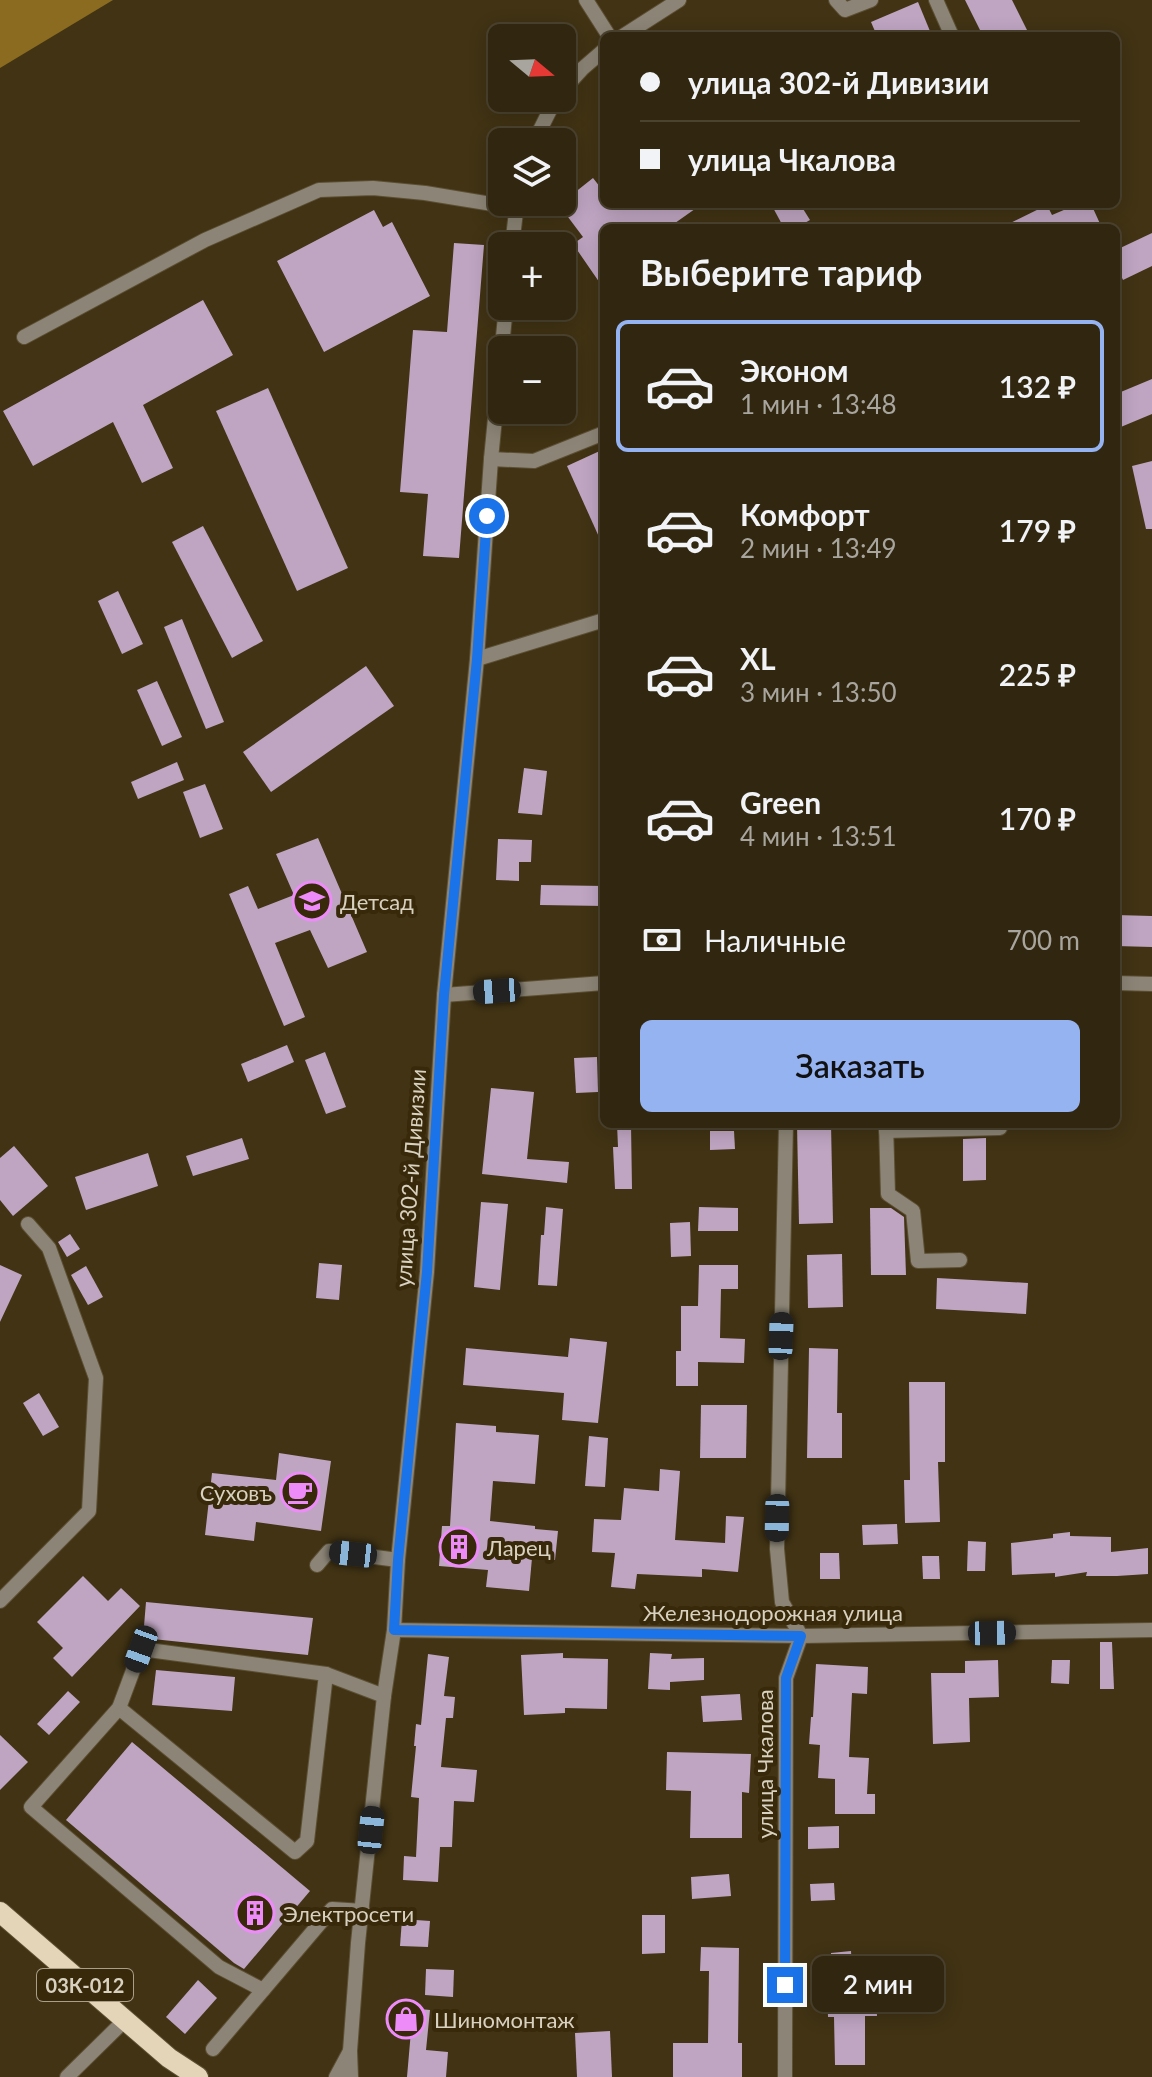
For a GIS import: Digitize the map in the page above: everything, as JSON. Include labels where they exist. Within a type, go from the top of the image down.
[{"type":"main road","name":"03К-012","points":[[0,1912],[169,2058]]},
{"type":"main road","points":[[169,2058],[181,2077]]},
{"type":"main road","points":[[169,2058],[198,2077]]},
{"type":"street","points":[[586,0],[606,32]]},
{"type":"street","points":[[629,32],[679,0]]},
{"type":"street","points":[[836,0],[845,10],[871,0]]},
{"type":"street","points":[[936,0],[950,32]]},
{"type":"street","points":[[576,76],[600,53]]},
{"type":"street","points":[[24,337],[205,240],[319,190],[373,188],[488,201]]},
{"type":"street","name":"улица 302-й Дивизии","points":[[351,2077],[358,1943],[394,1630],[398,1560],[427,1272],[444,995],[477,659],[505,320]]},
{"type":"street","points":[[491,459],[534,461],[600,435]]},
{"type":"street","points":[[477,659],[600,621]]},
{"type":"street","points":[[444,995],[600,983]]},
{"type":"street","points":[[1120,983],[1152,984]]},
{"type":"street","points":[[786,1128],[777,1549],[782,1602],[801,1636]]},
{"type":"street","points":[[886,1128],[888,1194],[913,1211],[918,1261],[960,1260]]},
{"type":"street","points":[[0,1601],[89,1511],[96,1378],[49,1248],[28,1224]]},
{"type":"street","points":[[317,1565],[329,1551],[398,1560]]},
{"type":"street","name":"Железнодорожная улица","points":[[394,1630],[801,1636],[1152,1630]]},
{"type":"street","name":"улица Чкалова","points":[[785,2077],[786,1678],[801,1636]]},
{"type":"street","points":[[263,1990],[219,1967],[31,1807],[119,1708],[141,1649],[326,1674],[384,1696]]},
{"type":"street","points":[[119,1708],[295,1852],[307,1841],[326,1674]]},
{"type":"street","points":[[213,2049],[332,1909],[363,1911]]},
{"type":"street","points":[[67,2077],[125,2020]]},
{"type":"street","name":"улица 302-й Дивизии","points":[[336,2077],[350,2051]]},
{"type":"shaded area","points":[[0,0],[113,0],[0,68]]},
{"type":"building","points":[[965,0],[1012,0],[1028,32],[981,32]]},
{"type":"building","points":[[918,2],[930,32],[875,32],[871,22]]},
{"type":"building","points":[[593,178],[600,187],[600,208],[696,208],[674,224],[600,224],[600,283],[576,248],[576,242],[583,237],[567,216],[576,216],[576,192]]},
{"type":"building","points":[[773,208],[802,208],[810,220],[803,224],[782,224]]},
{"type":"building","points":[[1041,208],[1048,208],[1052,215],[1069,208],[1093,208],[1100,224],[1008,224]]},
{"type":"building","points":[[374,210],[383,227],[392,222],[430,296],[324,352],[277,261]]},
{"type":"building","points":[[1152,233],[1152,266],[1123,280],[1120,248]]},
{"type":"building","points":[[454,243],[484,245],[459,558],[423,556],[428,494],[400,492],[413,330],[447,332]]},
{"type":"building","points":[[203,300],[233,355],[143,405],[173,468],[142,483],[113,422],[33,466],[3,411]]},
{"type":"building","points":[[1152,379],[1152,414],[1120,427],[1120,392]]},
{"type":"building","points":[[268,388],[348,568],[297,591],[216,411]]},
{"type":"building","points":[[600,451],[600,539],[567,466]]},
{"type":"building","points":[[1152,461],[1152,529],[1146,529],[1132,466]]},
{"type":"building","points":[[203,526],[263,641],[232,658],[172,542]]},
{"type":"building","points":[[118,591],[143,644],[122,654],[98,601]]},
{"type":"building","points":[[182,619],[224,722],[206,729],[164,627]]},
{"type":"building","points":[[366,666],[394,706],[271,792],[243,752]]},
{"type":"building","points":[[157,681],[182,737],[162,746],[137,690]]},
{"type":"building","points":[[177,762],[184,780],[138,799],[131,782]]},
{"type":"building","points":[[524,768],[547,771],[542,815],[518,813]]},
{"type":"building","points":[[205,784],[223,829],[200,838],[183,792]]},
{"type":"building","name":"Детсад","points":[[318,838],[367,952],[328,968],[310,930],[275,943],[305,1017],[284,1026],[229,894],[248,886],[258,909],[294,895],[276,854]]},
{"type":"building","points":[[498,839],[532,840],[531,862],[519,862],[519,881],[496,880]]},
{"type":"building","points":[[541,885],[600,886],[600,906],[540,905]]},
{"type":"building","points":[[1120,915],[1152,916],[1152,947],[1120,946]]},
{"type":"building","points":[[287,1045],[294,1062],[248,1082],[241,1064]]},
{"type":"building","points":[[325,1052],[346,1107],[326,1114],[305,1060]]},
{"type":"building","points":[[597,1057],[598,1092],[576,1093],[574,1058]]},
{"type":"building","points":[[491,1088],[534,1092],[527,1159],[569,1162],[567,1183],[482,1174]]},
{"type":"building","points":[[617,1128],[631,1128],[632,1189],[615,1189],[613,1147],[618,1147]]},
{"type":"building","points":[[797,1128],[831,1128],[833,1223],[799,1224]]},
{"type":"building","points":[[710,1131],[734,1131],[735,1149],[710,1150]]},
{"type":"building","points":[[242,1138],[249,1159],[193,1176],[186,1156]]},
{"type":"building","points":[[986,1138],[986,1180],[963,1181],[963,1139]]},
{"type":"building","points":[[14,1146],[48,1186],[13,1216],[0,1200],[0,1158]]},
{"type":"building","points":[[148,1153],[158,1186],[86,1210],[75,1177]]},
{"type":"building","points":[[481,1202],[508,1204],[500,1290],[474,1287]]},
{"type":"building","points":[[546,1207],[563,1209],[557,1286],[538,1285]]},
{"type":"building","points":[[699,1207],[738,1208],[738,1231],[698,1231]]},
{"type":"building","points":[[870,1208],[891,1208],[904,1217],[906,1275],[871,1275]]},
{"type":"building","points":[[690,1222],[691,1256],[671,1257],[670,1223]]},
{"type":"building","points":[[70,1234],[80,1249],[67,1257],[58,1242]]},
{"type":"building","points":[[842,1254],[843,1307],[808,1308],[807,1255]]},
{"type":"building","points":[[319,1263],[342,1265],[339,1300],[316,1298]]},
{"type":"building","points":[[0,1265],[22,1275],[0,1322]]},
{"type":"building","points":[[699,1265],[738,1265],[738,1289],[721,1289],[720,1338],[745,1339],[744,1363],[698,1362],[698,1386],[676,1386],[676,1351],[681,1351],[681,1306],[698,1306]]},
{"type":"building","points":[[86,1266],[103,1297],[88,1305],[71,1275]]},
{"type":"building","points":[[937,1278],[1028,1283],[1026,1314],[936,1309]]},
{"type":"building","points":[[570,1338],[607,1342],[598,1423],[562,1420],[564,1393],[463,1385],[466,1348],[568,1357]]},
{"type":"building","points":[[809,1348],[838,1349],[837,1413],[842,1413],[842,1458],[807,1458]]},
{"type":"building","points":[[909,1382],[945,1382],[945,1462],[938,1462],[940,1522],[905,1523],[904,1480],[910,1480]]},
{"type":"building","points":[[39,1393],[59,1427],[43,1436],[23,1403]]},
{"type":"building","points":[[701,1405],[747,1405],[746,1458],[700,1458]]},
{"type":"building","points":[[456,1423],[496,1426],[496,1432],[539,1435],[535,1484],[493,1481],[490,1521],[558,1531],[555,1560],[532,1558],[529,1591],[486,1587],[488,1570],[439,1566],[442,1526],[450,1526]]},
{"type":"building","points":[[589,1436],[608,1438],[605,1487],[585,1486]]},
{"type":"building","points":[[279,1453],[331,1461],[321,1531],[256,1522],[254,1541],[205,1535],[212,1473],[276,1480]]},
{"type":"building","points":[[660,1469],[680,1471],[675,1540],[725,1543],[726,1516],[744,1517],[738,1572],[702,1569],[702,1577],[637,1574],[635,1589],[611,1587],[615,1553],[592,1552],[594,1519],[621,1520],[624,1488],[659,1491]]},
{"type":"building","points":[[897,1524],[898,1544],[863,1545],[862,1525]]},
{"type":"building","points":[[1070,1532],[1070,1536],[1111,1537],[1111,1552],[1148,1548],[1148,1574],[1086,1576],[1087,1572],[1055,1577],[1055,1573],[1012,1575],[1011,1543],[1053,1538],[1053,1534]]},
{"type":"building","points":[[968,1541],[986,1542],[985,1571],[967,1571]]},
{"type":"building","points":[[820,1553],[839,1553],[840,1579],[820,1579]]},
{"type":"building","points":[[922,1556],[939,1556],[940,1579],[923,1579]]},
{"type":"building","points":[[83,1576],[108,1601],[121,1588],[140,1606],[72,1677],[53,1658],[63,1648],[37,1622]]},
{"type":"building","points":[[146,1602],[313,1618],[308,1655],[143,1638]]},
{"type":"building","points":[[1100,1642],[1112,1642],[1114,1689],[1100,1689]]},
{"type":"building","points":[[563,1653],[563,1658],[608,1659],[607,1709],[565,1708],[565,1713],[524,1715],[521,1655]]},
{"type":"building","points":[[650,1653],[672,1654],[671,1659],[704,1658],[704,1680],[670,1682],[670,1690],[648,1689]]},
{"type":"building","points":[[428,1654],[449,1657],[444,1696],[455,1697],[453,1718],[446,1718],[441,1767],[477,1770],[474,1802],[454,1801],[452,1847],[440,1847],[438,1882],[403,1880],[404,1856],[416,1857],[419,1798],[411,1797],[414,1746],[416,1724],[421,1725]]},
{"type":"building","points":[[998,1660],[999,1697],[969,1698],[970,1742],[933,1744],[931,1673],[965,1673],[965,1661]]},
{"type":"building","points":[[1052,1660],[1070,1660],[1069,1684],[1051,1683]]},
{"type":"building","points":[[816,1664],[868,1667],[867,1694],[852,1693],[849,1757],[869,1758],[867,1794],[875,1794],[875,1814],[835,1814],[835,1779],[818,1778],[820,1745],[809,1744]]},
{"type":"building","points":[[156,1670],[235,1677],[232,1711],[152,1705]]},
{"type":"building","points":[[68,1691],[80,1702],[49,1735],[37,1724]]},
{"type":"building","points":[[740,1694],[742,1720],[703,1722],[701,1696]]},
{"type":"building","points":[[0,1735],[28,1762],[0,1790]]},
{"type":"building","points":[[132,1742],[310,1891],[244,1969],[66,1820]]},
{"type":"building","points":[[667,1752],[751,1754],[749,1793],[742,1792],[742,1838],[690,1838],[691,1791],[666,1790]]},
{"type":"building","points":[[839,1826],[839,1848],[808,1849],[808,1827]]},
{"type":"building","points":[[729,1874],[731,1896],[692,1899],[691,1877]]},
{"type":"building","points":[[834,1883],[835,1900],[811,1901],[810,1884]]},
{"type":"building","points":[[642,1915],[665,1915],[665,1953],[642,1954]]},
{"type":"building","points":[[402,1919],[430,1921],[428,1947],[400,1946]]},
{"type":"building","points":[[701,1947],[739,1948],[738,2043],[742,2043],[742,2077],[673,2077],[673,2043],[708,2043],[709,1971],[700,1971]]},
{"type":"building","points":[[851,1951],[853,1986],[876,1986],[877,2016],[865,2016],[865,2065],[835,2065],[834,2017],[828,2017],[827,1987],[831,1987],[831,1953]]},
{"type":"building","points":[[426,1969],[454,1970],[453,1997],[425,1995]]},
{"type":"building","points":[[198,1980],[217,1998],[185,2034],[166,2017]]},
{"type":"building","points":[[400,2007],[430,2010],[426,2050],[448,2052],[446,2077],[407,2077],[411,2031],[398,2030]]},
{"type":"building","points":[[610,2031],[612,2077],[577,2077],[575,2033]]},
{"type":"place","name":"Детсад","points":[[312,901]]},
{"type":"place","name":"Суховъ","points":[[300,1492]]},
{"type":"place","name":"Ларец","points":[[459,1547]]},
{"type":"place","name":"Электросети","points":[[255,1913]]},
{"type":"place","name":"Шиномонтаж","points":[[406,2019]]},
{"type":"route","points":[[487,516],[477,659],[444,995],[427,1272],[398,1560],[394,1630],[801,1636],[786,1678],[785,1985]]}]
